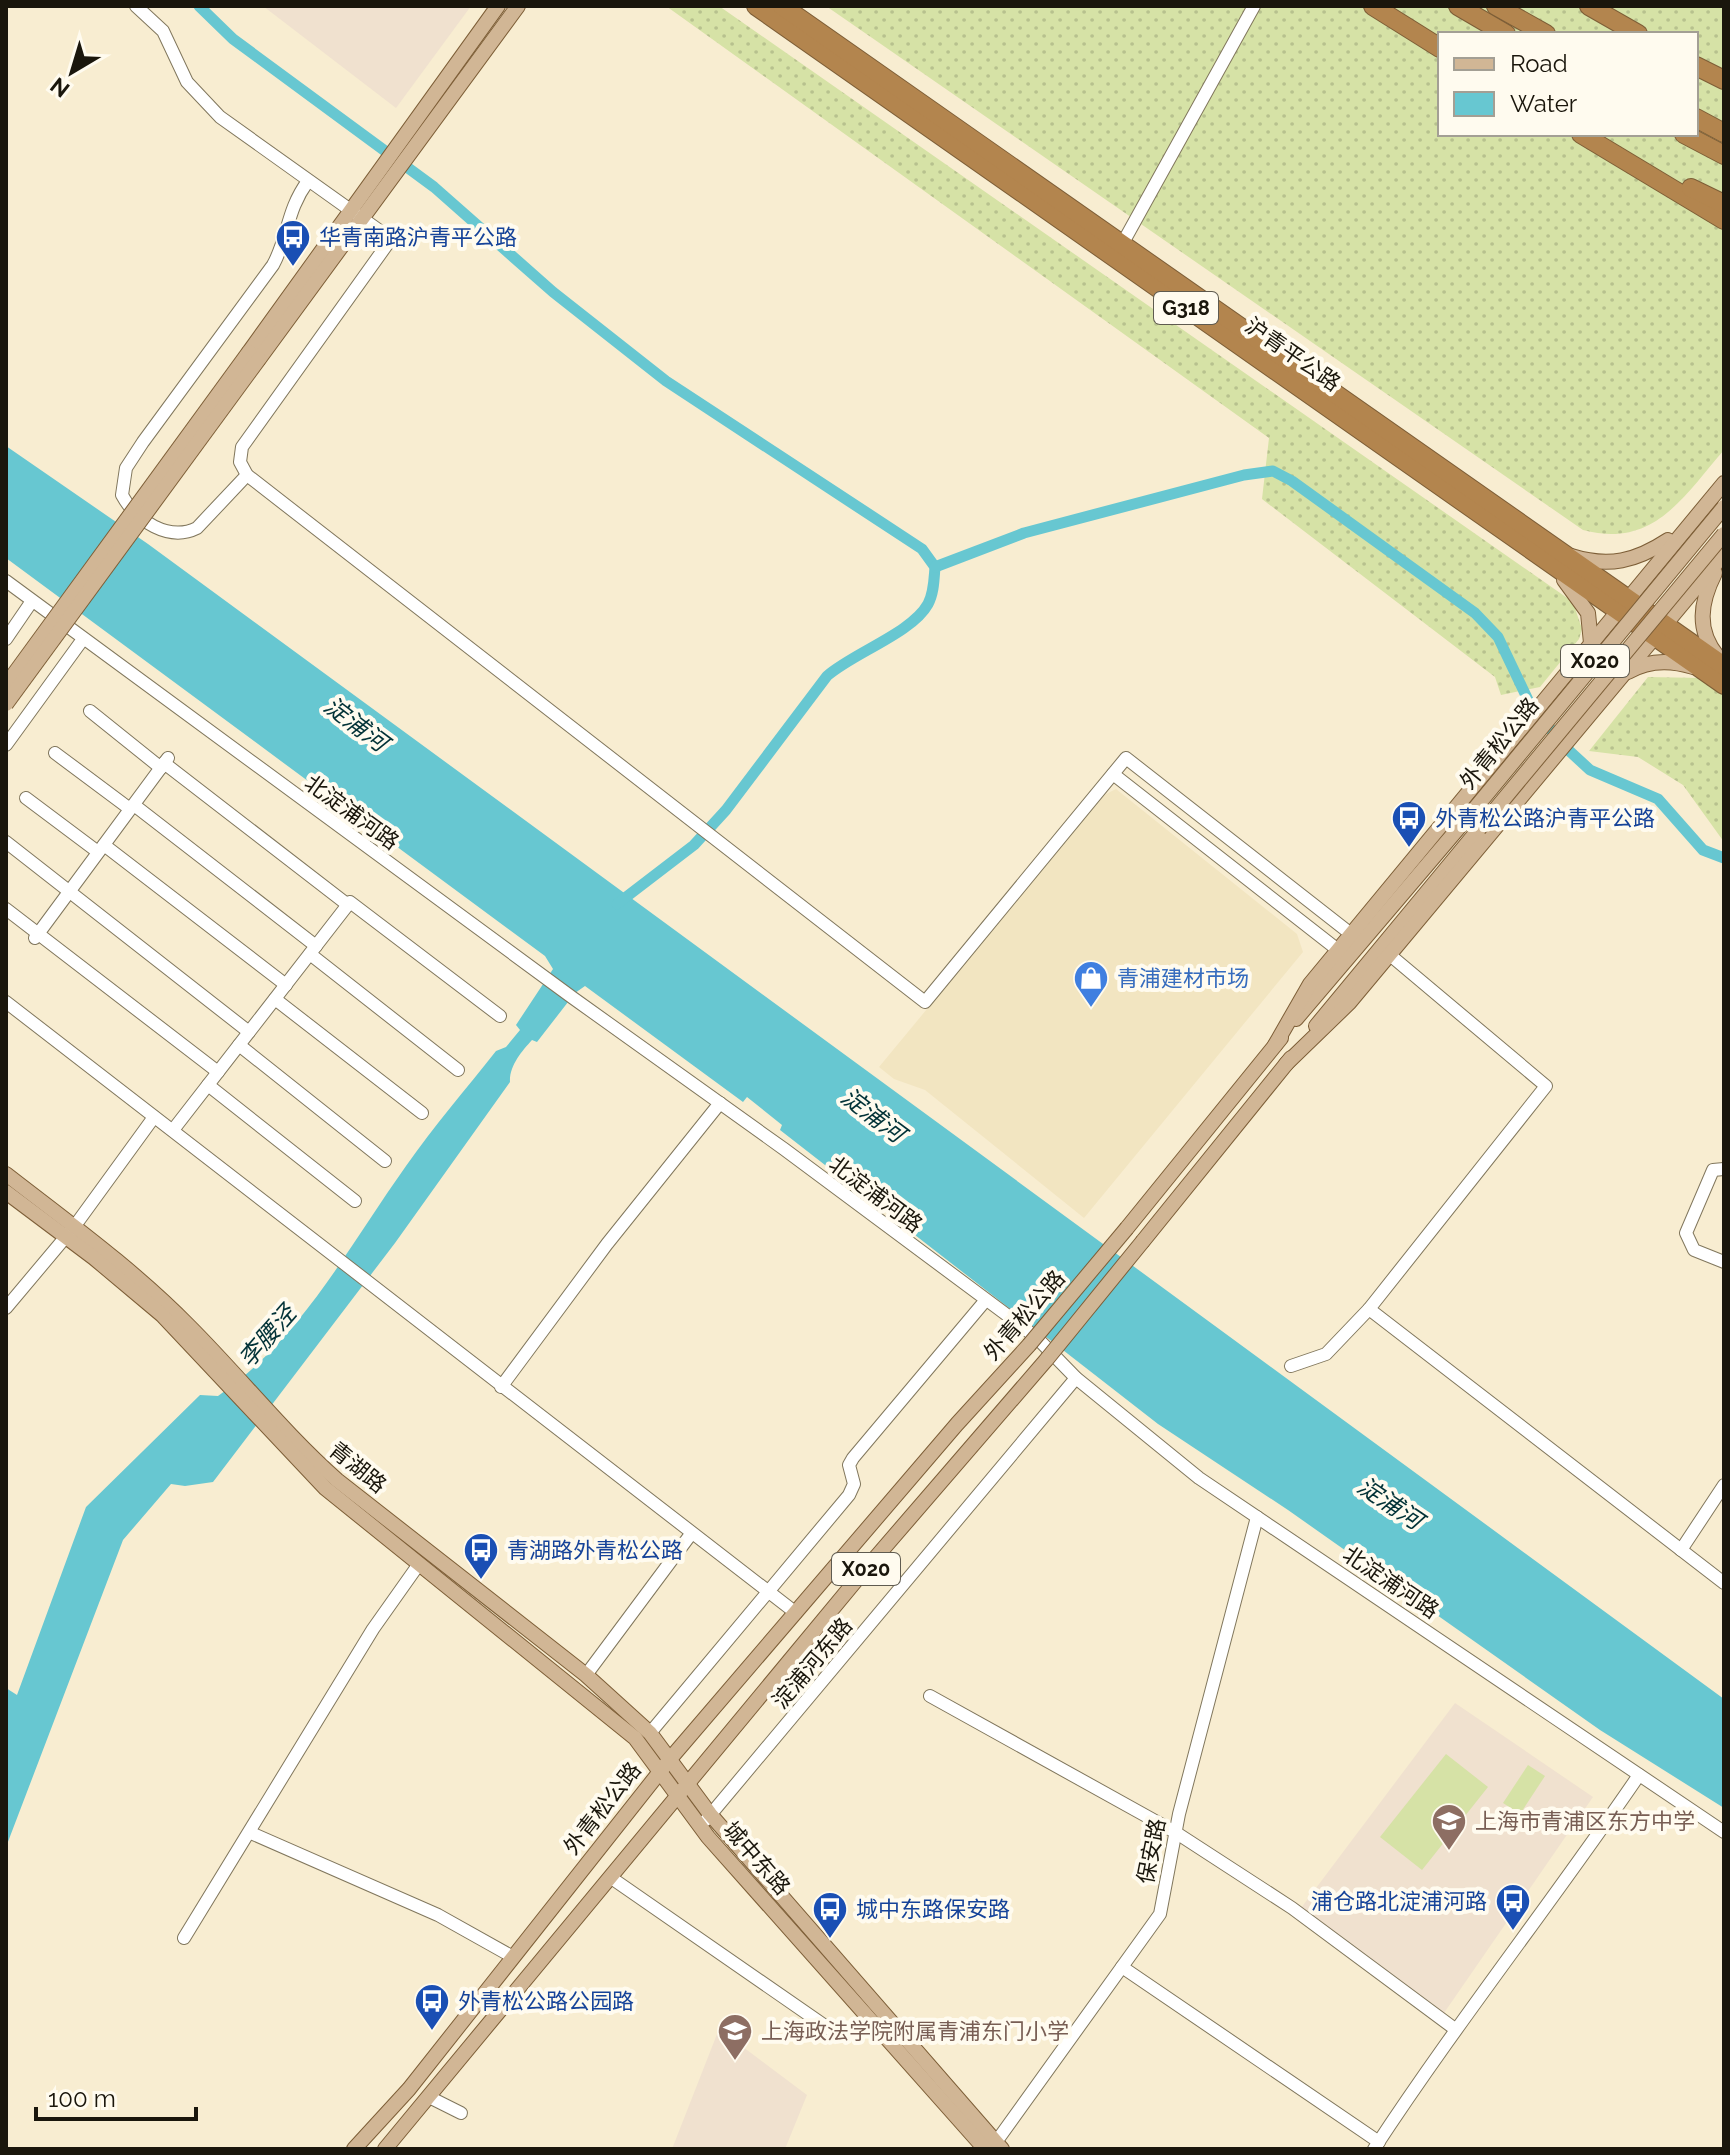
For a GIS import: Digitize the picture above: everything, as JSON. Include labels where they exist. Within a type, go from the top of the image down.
[{"type":"highway","name":"沪青平公路","points":[[756,6],[1558,550],[1724,685]]},
{"type":"highway","name":"沪青平公路","points":[[782,6],[1534,553],[1622,604]]},
{"type":"highway","points":[[1373,6],[1438,47]]},
{"type":"highway","points":[[1458,6],[1503,32]]},
{"type":"highway","points":[[1496,6],[1542,32]]},
{"type":"highway","points":[[1589,6],[1634,32]]},
{"type":"highway","points":[[1698,67],[1724,80]]},
{"type":"highway","points":[[1698,119],[1724,133]]},
{"type":"highway","points":[[1584,136],[1724,220]]},
{"type":"highway","points":[[1594,136],[1724,204]]},
{"type":"highway","points":[[1688,136],[1724,155]]},
{"type":"highway","name":"沪青平公路","points":[[1649,623],[1724,664]]},
{"type":"main road","points":[[6,704],[380,180],[406,131],[498,6]]},
{"type":"main road","points":[[380,180],[418,142],[518,6]]},
{"type":"main road","points":[[6,685],[254,355]]},
{"type":"main road","points":[[1275,1045],[1298,1001],[1338,950],[1518,736],[1622,604],[1724,483]]},
{"type":"main road","name":"外青松公路","points":[[354,2149],[409,2089],[666,1764],[957,1424],[1029,1345],[1724,507]]},
{"type":"main road","points":[[1558,550],[1600,563],[1621,562],[1650,552],[1685,528]]},
{"type":"main road","points":[[1614,686],[1649,623],[1664,568],[1685,528]]},
{"type":"main road","name":"外青松公路","points":[[385,2149],[858,1578],[1047,1359],[1724,534]]},
{"type":"main road","points":[[1534,553],[1574,589],[1585,605],[1591,643]]},
{"type":"main road","points":[[1568,674],[1649,623],[1721,559]]},
{"type":"main road","points":[[1721,559],[1708,587],[1702,611],[1705,638],[1724,664]]},
{"type":"main road","points":[[1286,1064],[1335,1018],[1630,670],[1643,665],[1678,662],[1701,669]]},
{"type":"main road","points":[[1568,674],[1581,670],[1595,677],[1601,686],[1596,708]]},
{"type":"main road","name":"青湖路","points":[[6,1174],[231,1380],[325,1488],[666,1764]]},
{"type":"main road","name":"青湖路","points":[[6,1192],[70,1232]]},
{"type":"main road","name":"青湖路","points":[[265,1418],[337,1480],[586,1675],[650,1733],[666,1764]]},
{"type":"main road","name":"城中东路","points":[[666,1764],[706,1820],[994,2147]]},
{"type":"street","points":[[136,6],[163,31],[187,82],[220,117],[391,239],[242,447],[240,462],[247,475],[925,1002],[1126,758],[1351,934]]},
{"type":"street","points":[[1119,252],[1254,6]]},
{"type":"street","points":[[247,475],[197,528],[187,533],[174,534],[144,520],[128,506],[122,495],[126,468],[134,455],[273,265],[281,250],[289,212],[308,181]]},
{"type":"street","name":"北淀浦河路","points":[[6,581],[1038,1339],[1076,1378],[1199,1478],[1724,1832]]},
{"type":"street","points":[[6,639],[32,601]]},
{"type":"street","points":[[6,745],[83,639]]},
{"type":"street","points":[[90,711],[165,763],[348,905]]},
{"type":"street","points":[[55,753],[132,807],[458,1070]]},
{"type":"street","points":[[36,936],[165,763]]},
{"type":"street","points":[[1113,774],[1338,950]]},
{"type":"street","points":[[26,798],[101,848],[286,985]]},
{"type":"street","points":[[6,842],[249,1032]]},
{"type":"street","points":[[173,1130],[350,902],[500,1016]]},
{"type":"street","points":[[6,909],[36,936],[218,1072]]},
{"type":"street","points":[[1291,1366],[1326,1354],[1369,1309],[1546,1086],[1390,955]]},
{"type":"street","points":[[275,999],[422,1113]]},
{"type":"street","points":[[6,1002],[796,1613]]},
{"type":"street","points":[[239,1045],[385,1161]]},
{"type":"street","points":[[208,1085],[355,1201]]},
{"type":"street","points":[[501,1387],[607,1244],[720,1103]]},
{"type":"street","points":[[6,1308],[70,1232],[154,1117]]},
{"type":"street","points":[[1724,1169],[1713,1170],[1686,1233],[1694,1250],[1724,1262]]},
{"type":"street","points":[[650,1733],[849,1495],[854,1484],[849,1465],[853,1458],[985,1301]]},
{"type":"street","points":[[1369,1309],[1724,1583]]},
{"type":"street","name":"淀浦河东路","points":[[706,1820],[1076,1378]]},
{"type":"street","points":[[1681,1550],[1724,1485]]},
{"type":"street","name":"保安路","points":[[994,2147],[1160,1914],[1175,1832],[1257,1517]]},
{"type":"street","points":[[586,1675],[691,1534]]},
{"type":"street","points":[[184,1938],[373,1629],[419,1564]]},
{"type":"street","points":[[930,1696],[1175,1832],[1292,1908],[1455,2029]]},
{"type":"street","points":[[1122,1967],[1376,2146],[1455,2029],[1550,1904],[1639,1775]]},
{"type":"street","points":[[251,1833],[438,1915],[513,1957]]},
{"type":"street","points":[[610,1877],[838,2035]]},
{"type":"street","points":[[429,2097],[461,2113]]},
{"type":"shaded area","points":[[263,6],[471,6],[396,108]]},
{"type":"shaded area","name":"青浦建材市场","points":[[1116,789],[1297,934],[1303,952],[1084,1218],[925,1090],[894,1079],[879,1067],[1104,795]]},
{"type":"shaded area","name":"上海市青浦区东方中学","points":[[1455,1703],[1593,1797],[1444,2013],[1301,1908]]},
{"type":"shaded area","name":"上海政法学院附属青浦东门小学","points":[[719,2029],[807,2095],[785,2149],[672,2149]]},
{"type":"green space","points":[[666,6],[719,6],[1573,602],[1582,629],[1579,639],[1540,687],[1501,695],[1495,677],[1262,499],[1269,438]]},
{"type":"green space","points":[[826,6],[1724,6],[1724,450],[1665,515],[1629,532],[1608,534],[1583,530]]},
{"type":"green space","points":[[1648,677],[1702,678],[1724,694],[1724,842],[1683,785],[1638,757],[1589,751]]},
{"type":"green space","points":[[1446,1754],[1488,1787],[1422,1870],[1380,1837]]},
{"type":"green space","points":[[1528,1765],[1545,1776],[1520,1814],[1503,1803]]},
{"type":"water","name":"淀浦河","points":[[6,446],[148,544],[1724,1699],[1724,1808],[1600,1730],[1288,1510],[1158,1424],[780,1130],[782,1125],[747,1097],[743,1102],[585,986],[575,993],[537,1042],[532,1040],[520,1054],[510,1082],[395,1243],[213,1482],[185,1486],[171,1484],[123,1540],[6,1847],[6,1688],[17,1695],[86,1507],[200,1395],[218,1396],[275,1347],[322,1290],[428,1136],[496,1051],[506,1047],[520,1030],[516,1025],[553,969],[545,956],[6,558]]},
{"type":"waterway","points":[[199,6],[233,39],[434,187],[553,292],[666,381],[922,549],[935,567],[931,595],[920,614],[896,633],[827,676],[726,810],[694,845],[617,904]]},
{"type":"waterway","points":[[935,567],[1024,533],[1244,475],[1273,471],[1292,481],[1475,613],[1498,637],[1529,702],[1564,746],[1590,770],[1658,799],[1703,850],[1724,858]]},
{"type":"place","name":"华青南路沪青平公路","points":[[293,268]]},
{"type":"place","name":"外青松公路沪青平公路","points":[[1409,849]]},
{"type":"place","name":"青浦建材市场","points":[[1091,1009]]},
{"type":"place","name":"青湖路外青松公路","points":[[481,1581]]},
{"type":"place","name":"上海市青浦区东方中学","points":[[1449,1852]]},
{"type":"place","name":"浦仓路北淀浦河路","points":[[1513,1932]]},
{"type":"place","name":"城中东路保安路","points":[[830,1940]]},
{"type":"place","name":"外青松公路公园路","points":[[432,2032]]},
{"type":"place","name":"上海政法学院附属青浦东门小学","points":[[735,2062]]},
{"type":"water label","name":"李腰泾","points":[[267,1336]]}]
